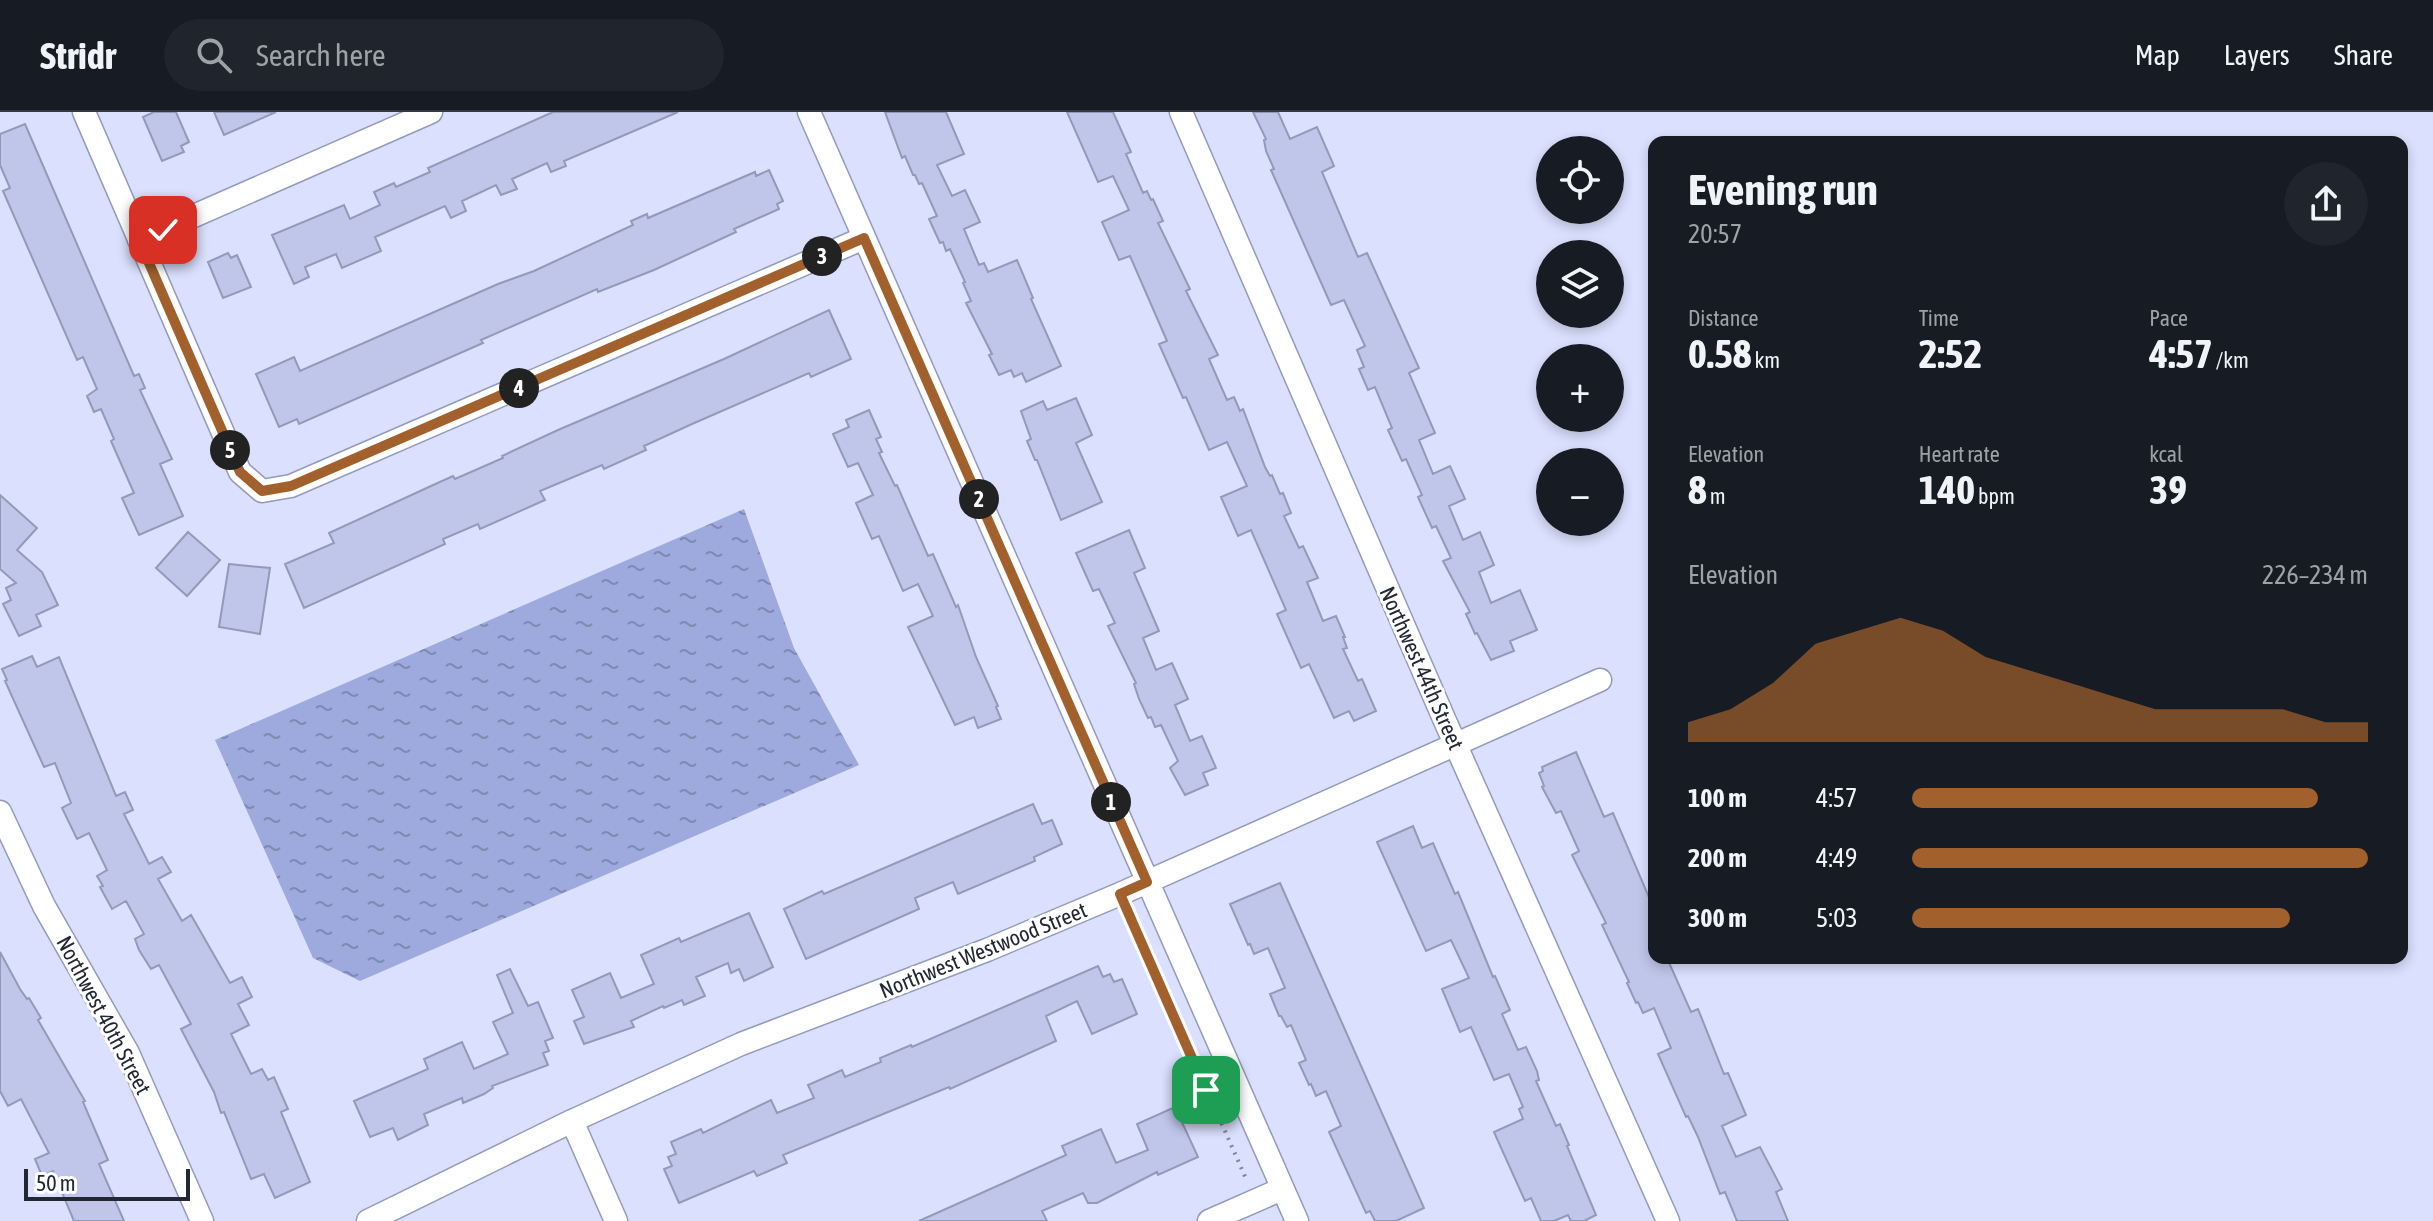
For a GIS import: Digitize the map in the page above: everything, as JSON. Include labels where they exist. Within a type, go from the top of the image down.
[{"type":"street","points":[[84,112],[240,472],[262,491],[291,486],[864,238]]},
{"type":"street","points":[[139,240],[431,112]]},
{"type":"street","points":[[809,112],[1297,1221]]},
{"type":"street","name":"Northwest 44th Street","points":[[1181,112],[1456,746],[1668,1221]]},
{"type":"street","name":"Northwest Westwood Street","points":[[368,1221],[572,1121],[741,1044],[987,950],[1120,894],[1600,680]]},
{"type":"street","name":"Northwest 40th Street","points":[[0,812],[44,906],[128,1053],[202,1221]]},
{"type":"street","points":[[572,1121],[616,1221]]},
{"type":"street","points":[[1209,1221],[1282,1189]]},
{"type":"path","points":[[1120,894],[1255,1201]]},
{"type":"water","points":[[744,509],[794,648],[859,765],[360,981],[313,958],[215,740]]},
{"type":"building","points":[[154,112],[176,112],[189,142],[181,146],[184,152],[162,161],[143,117]]},
{"type":"building","points":[[214,112],[276,112],[224,135]]},
{"type":"building","points":[[553,112],[678,112],[564,161],[566,166],[551,172],[547,163],[512,179],[517,189],[501,195],[496,185],[462,201],[466,211],[451,218],[445,206],[375,237],[381,251],[342,268],[336,254],[305,267],[309,277],[294,284],[272,235],[344,205],[350,219],[380,205],[374,192],[394,183],[396,187],[430,172],[428,168]]},
{"type":"building","points":[[885,112],[946,112],[964,154],[937,165],[952,196],[965,190],[980,222],[964,229],[979,265],[984,263],[988,272],[1017,260],[1061,366],[1026,382],[1022,373],[1014,377],[1011,370],[999,375],[966,303],[971,301],[965,282],[950,249],[946,251],[943,242],[940,243],[929,219],[937,216],[922,183],[919,184],[913,175],[905,156],[902,158]]},
{"type":"building","points":[[1067,112],[1113,112],[1131,152],[1126,154],[1143,193],[1147,191],[1153,199],[1163,221],[1158,223],[1190,289],[1186,291],[1218,355],[1209,359],[1227,400],[1234,397],[1240,411],[1243,409],[1265,467],[1280,494],[1283,493],[1291,513],[1284,516],[1318,578],[1307,582],[1323,621],[1336,616],[1345,637],[1347,648],[1343,649],[1358,681],[1362,679],[1376,711],[1354,721],[1349,711],[1334,718],[1309,664],[1301,668],[1277,614],[1286,610],[1251,530],[1238,536],[1221,497],[1247,486],[1227,442],[1209,450],[1186,397],[1183,398],[1159,344],[1167,341],[1130,256],[1119,260],[1102,222],[1129,210],[1113,176],[1098,182]]},
{"type":"building","points":[[1253,112],[1278,112],[1290,139],[1317,127],[1334,166],[1322,172],[1358,257],[1367,253],[1419,368],[1409,373],[1435,433],[1419,440],[1433,474],[1450,466],[1465,499],[1449,506],[1463,540],[1480,532],[1494,565],[1479,572],[1491,603],[1520,590],[1537,630],[1510,641],[1514,651],[1491,660],[1475,634],[1466,614],[1470,612],[1443,561],[1451,558],[1436,526],[1432,528],[1406,459],[1402,461],[1388,430],[1392,428],[1375,387],[1368,390],[1359,369],[1364,367],[1357,350],[1365,346],[1344,300],[1331,305],[1271,170],[1274,169],[1266,151],[1266,139]]},
{"type":"building","points":[[25,124],[134,376],[139,374],[145,388],[140,390],[172,459],[160,464],[183,516],[139,535],[122,498],[134,493],[111,441],[114,439],[101,409],[94,412],[87,396],[97,389],[83,357],[77,360],[3,191],[10,188],[0,165],[0,134]]},
{"type":"building","points":[[769,170],[783,201],[777,204],[779,209],[734,229],[736,232],[654,270],[598,292],[597,289],[299,424],[297,419],[279,427],[256,374],[294,357],[300,371],[534,271],[633,225],[631,221],[647,214],[648,218],[755,172],[756,176]]},
{"type":"building","points":[[228,253],[231,258],[237,255],[251,287],[223,298],[208,262]]},
{"type":"building","points":[[829,310],[851,359],[811,377],[809,373],[692,424],[604,469],[602,465],[540,491],[545,500],[480,529],[478,524],[443,539],[445,544],[304,608],[285,564],[334,543],[329,533]]},
{"type":"building","points":[[1076,398],[1092,435],[1076,443],[1102,502],[1061,520],[1027,441],[1031,439],[1021,411],[1043,401],[1047,410]]},
{"type":"building","points":[[869,410],[881,437],[876,439],[882,452],[879,453],[897,485],[928,556],[933,554],[956,607],[958,605],[976,657],[998,706],[1001,719],[978,728],[974,717],[955,725],[908,627],[933,616],[918,584],[903,591],[879,536],[872,539],[856,503],[873,495],[858,463],[848,467],[833,434],[849,427],[846,420]]},
{"type":"building","points":[[0,495],[37,528],[17,550],[42,572],[58,605],[36,615],[41,626],[19,636],[3,604],[11,600],[6,588],[16,583],[0,569]]},
{"type":"building","points":[[1129,530],[1145,568],[1134,573],[1159,631],[1143,638],[1156,670],[1172,663],[1188,699],[1175,705],[1190,741],[1202,736],[1216,768],[1203,773],[1208,785],[1185,795],[1170,768],[1178,761],[1161,725],[1155,727],[1151,717],[1148,718],[1136,683],[1108,626],[1115,623],[1099,589],[1093,591],[1076,553]]},
{"type":"building","points":[[188,532],[220,560],[187,596],[156,568]]},
{"type":"building","points":[[229,564],[270,568],[260,634],[219,627]]},
{"type":"building","points":[[32,656],[37,667],[59,657],[116,796],[125,792],[133,810],[124,814],[149,864],[162,857],[171,872],[158,879],[182,921],[191,915],[230,983],[242,977],[252,997],[238,1004],[249,1025],[231,1034],[251,1074],[262,1069],[268,1080],[274,1077],[288,1109],[281,1112],[310,1182],[275,1198],[264,1174],[251,1179],[224,1112],[221,1113],[214,1092],[181,1029],[191,1024],[159,965],[151,969],[139,950],[135,939],[144,934],[126,901],[112,909],[100,887],[103,886],[97,876],[107,870],[89,833],[77,839],[62,808],[71,803],[55,763],[44,767],[5,681],[2,669]]},
{"type":"building","points":[[1576,752],[1604,817],[1613,813],[1648,895],[1648,964],[1670,964],[1691,1012],[1698,1009],[1724,1074],[1728,1073],[1746,1115],[1722,1126],[1736,1157],[1760,1147],[1782,1189],[1776,1192],[1788,1221],[1737,1221],[1725,1192],[1720,1194],[1698,1137],[1658,1054],[1671,1048],[1654,1008],[1643,1013],[1636,1003],[1602,925],[1606,923],[1572,855],[1579,851],[1561,811],[1556,813],[1542,787],[1539,773],[1543,771],[1542,767]]},
{"type":"building","points":[[1033,804],[1042,824],[1052,820],[1062,844],[1034,857],[1035,861],[958,894],[953,882],[915,898],[919,909],[806,959],[784,909]]},
{"type":"building","points":[[1413,826],[1422,848],[1433,843],[1455,894],[1458,892],[1510,1010],[1502,1014],[1518,1050],[1526,1047],[1537,1071],[1539,1080],[1536,1081],[1556,1126],[1560,1124],[1596,1215],[1584,1221],[1571,1221],[1568,1215],[1554,1221],[1541,1221],[1531,1198],[1525,1201],[1494,1132],[1523,1119],[1519,1109],[1523,1107],[1509,1074],[1494,1080],[1471,1027],[1460,1032],[1442,989],[1469,978],[1451,940],[1426,951],[1377,842]]},
{"type":"building","points":[[1280,883],[1424,1208],[1396,1221],[1375,1221],[1370,1211],[1366,1213],[1329,1132],[1341,1126],[1326,1091],[1316,1096],[1309,1085],[1299,1063],[1306,1060],[1291,1025],[1287,1027],[1279,1016],[1270,994],[1285,988],[1268,948],[1254,954],[1230,904]]},
{"type":"building","points":[[749,913],[773,967],[744,981],[739,969],[731,973],[728,963],[696,977],[705,996],[684,1005],[682,1000],[663,1006],[631,1021],[634,1027],[584,1044],[574,1021],[584,1017],[572,990],[610,973],[621,998],[654,984],[641,955]]},
{"type":"building","points":[[0,952],[20,989],[41,1018],[38,1020],[85,1101],[108,1160],[99,1164],[124,1221],[74,1221],[53,1171],[42,1176],[35,1159],[49,1153],[21,1099],[8,1106],[0,1091]]},
{"type":"building","points":[[1098,966],[1103,977],[1110,974],[1114,982],[1122,979],[1137,1014],[1092,1034],[1077,1001],[1046,1016],[1056,1041],[950,1089],[783,1155],[787,1163],[757,1176],[754,1171],[679,1203],[664,1169],[672,1166],[668,1157],[676,1154],[671,1142],[701,1129],[703,1133],[771,1100],[777,1113],[814,1098],[808,1085],[842,1070],[845,1077],[881,1062],[880,1058]]},
{"type":"building","points":[[510,969],[528,1006],[538,1002],[553,1038],[545,1041],[549,1051],[543,1053],[548,1065],[492,1086],[484,1094],[463,1103],[462,1098],[424,1114],[428,1125],[398,1140],[393,1128],[370,1137],[354,1101],[428,1069],[424,1059],[462,1042],[474,1069],[508,1054],[493,1022],[513,1013],[497,975]]},
{"type":"building","points":[[1175,1107],[1198,1157],[1158,1175],[1157,1172],[1097,1203],[1088,1203],[1083,1193],[1042,1211],[1047,1221],[919,1221],[1066,1155],[1062,1146],[1101,1129],[1116,1163],[1148,1150],[1137,1124]]},
{"type":"route","points":[[163,230],[139,240],[240,472],[262,491],[291,486],[864,238],[1147,882],[1120,894],[1206,1090]]}]
